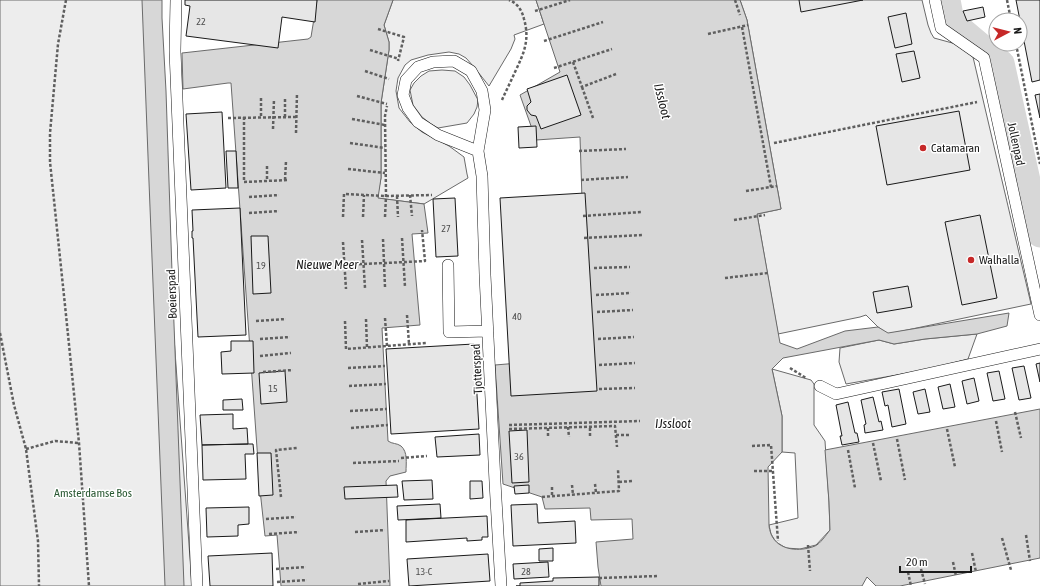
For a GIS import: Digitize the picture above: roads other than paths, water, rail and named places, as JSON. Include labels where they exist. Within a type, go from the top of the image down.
[{"type":"lane","name":"Boeierspad","points":[[176,0],[175,51],[197,586]]},
{"type":"lane","name":"Jollenpad","points":[[935,0],[941,28],[984,58],[1040,315]]},
{"type":"lane","points":[[454,61],[471,71],[482,91],[485,110],[478,151],[438,135],[418,122],[408,108],[403,95],[406,80],[418,67],[434,62],[454,61]]},
{"type":"lane","name":"Tjotterspad","points":[[478,151],[482,176],[492,428],[501,586]]},
{"type":"lane","points":[[448,265],[449,332],[488,331]]},
{"type":"lane","points":[[820,386],[836,394],[1040,349]]},
{"type":"water","points":[[142,0],[162,0],[184,586],[165,586]]},
{"type":"water","name":"Nieuwe Meer","points":[[317,0],[393,0],[384,25],[389,42],[389,50],[381,103],[381,178],[378,198],[424,204],[428,233],[412,234],[420,325],[382,328],[388,441],[401,446],[406,454],[406,472],[390,476],[386,481],[390,586],[281,586],[277,535],[265,536],[260,490],[231,83],[183,89],[182,53],[308,39],[311,37]]},
{"type":"water","name":"IJssloot","points":[[536,0],[740,0],[747,20],[781,209],[757,214],[780,343],[797,349],[845,331],[878,327],[888,333],[1009,313],[1007,326],[977,334],[925,339],[894,344],[879,340],[783,358],[772,369],[782,416],[782,452],[768,467],[769,526],[774,540],[790,549],[809,548],[817,545],[830,530],[825,450],[1040,409],[1040,558],[900,586],[876,586],[867,577],[862,586],[601,586],[596,542],[633,539],[632,519],[591,520],[590,508],[545,509],[542,497],[503,484],[495,365],[591,357],[580,137],[536,140],[520,95],[560,72]]},
{"type":"waterway","points":[[948,0],[952,21],[1002,63],[1040,235]]},
{"type":"place","name":"Catamaran","points":[[923,148]]},
{"type":"place","name":"Walhalla","points":[[971,260]]},
{"type":"park label","name":"Amsterdamse Bos","points":[[93,493]]}]
